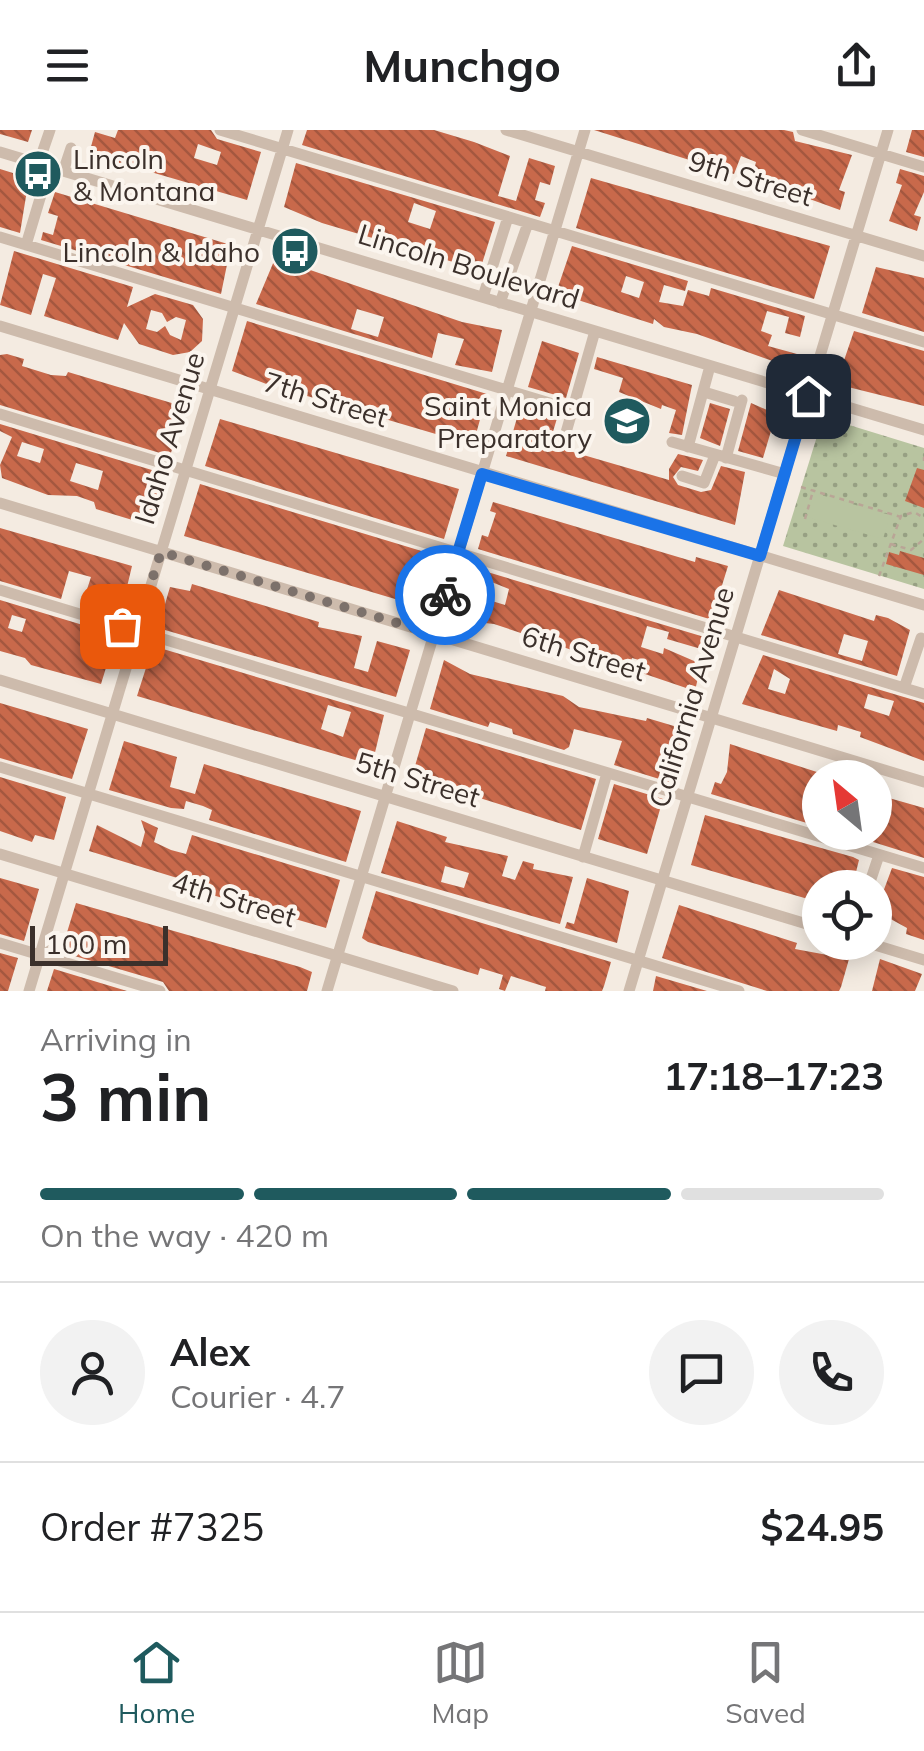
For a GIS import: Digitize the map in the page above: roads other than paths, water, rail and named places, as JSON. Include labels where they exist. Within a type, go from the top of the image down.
[{"type":"street","points":[[26,245],[50,130]]},
{"type":"street","points":[[220,130],[924,342]]},
{"type":"street","name":"Idaho Avenue","points":[[29,991],[288,130]]},
{"type":"street","name":"9th Street","points":[[506,130],[924,256]]},
{"type":"street","points":[[327,991],[586,130]]},
{"type":"street","points":[[802,130],[924,167]]},
{"type":"street","name":"California Avenue","points":[[629,991],[888,130]]},
{"type":"street","points":[[64,170],[71,148]]},
{"type":"street","name":"Lincoln Boulevard","points":[[0,152],[924,430]]},
{"type":"street","points":[[483,297],[508,216]]},
{"type":"street","points":[[500,302],[528,222]]},
{"type":"street","points":[[1,242],[26,245],[235,306],[573,410]]},
{"type":"street","name":"7th Street","points":[[0,326],[924,605]]},
{"type":"street","points":[[565,436],[595,331]]},
{"type":"street","points":[[688,447],[710,366]]},
{"type":"street","points":[[682,476],[704,483],[721,456],[738,400],[704,392]]},
{"type":"street","points":[[0,414],[924,694]]},
{"type":"street","points":[[672,442],[784,474]]},
{"type":"street","name":"6th Street","points":[[0,504],[711,718],[834,760]]},
{"type":"street","points":[[0,590],[687,797],[802,826]]},
{"type":"street","points":[[904,688],[921,638]]},
{"type":"street","name":"5th Street","points":[[0,680],[802,922]]},
{"type":"street","points":[[0,767],[739,991]]},
{"type":"street","points":[[583,857],[607,773]]},
{"type":"street","name":"6th Street","points":[[892,776],[924,782]]},
{"type":"street","points":[[871,850],[924,868]]},
{"type":"street","name":"4th Street","points":[[0,854],[453,991]]},
{"type":"street","points":[[874,870],[879,854]]},
{"type":"street","points":[[0,943],[160,991]]},
{"type":"street","points":[[892,950],[924,960]]},
{"type":"place","name":"Lincoln & Montana","points":[[38,174]]},
{"type":"place","name":"Lincoln & Idaho","points":[[295,251]]},
{"type":"place","name":"Saint Monica Preparatory","points":[[627,421]]}]
